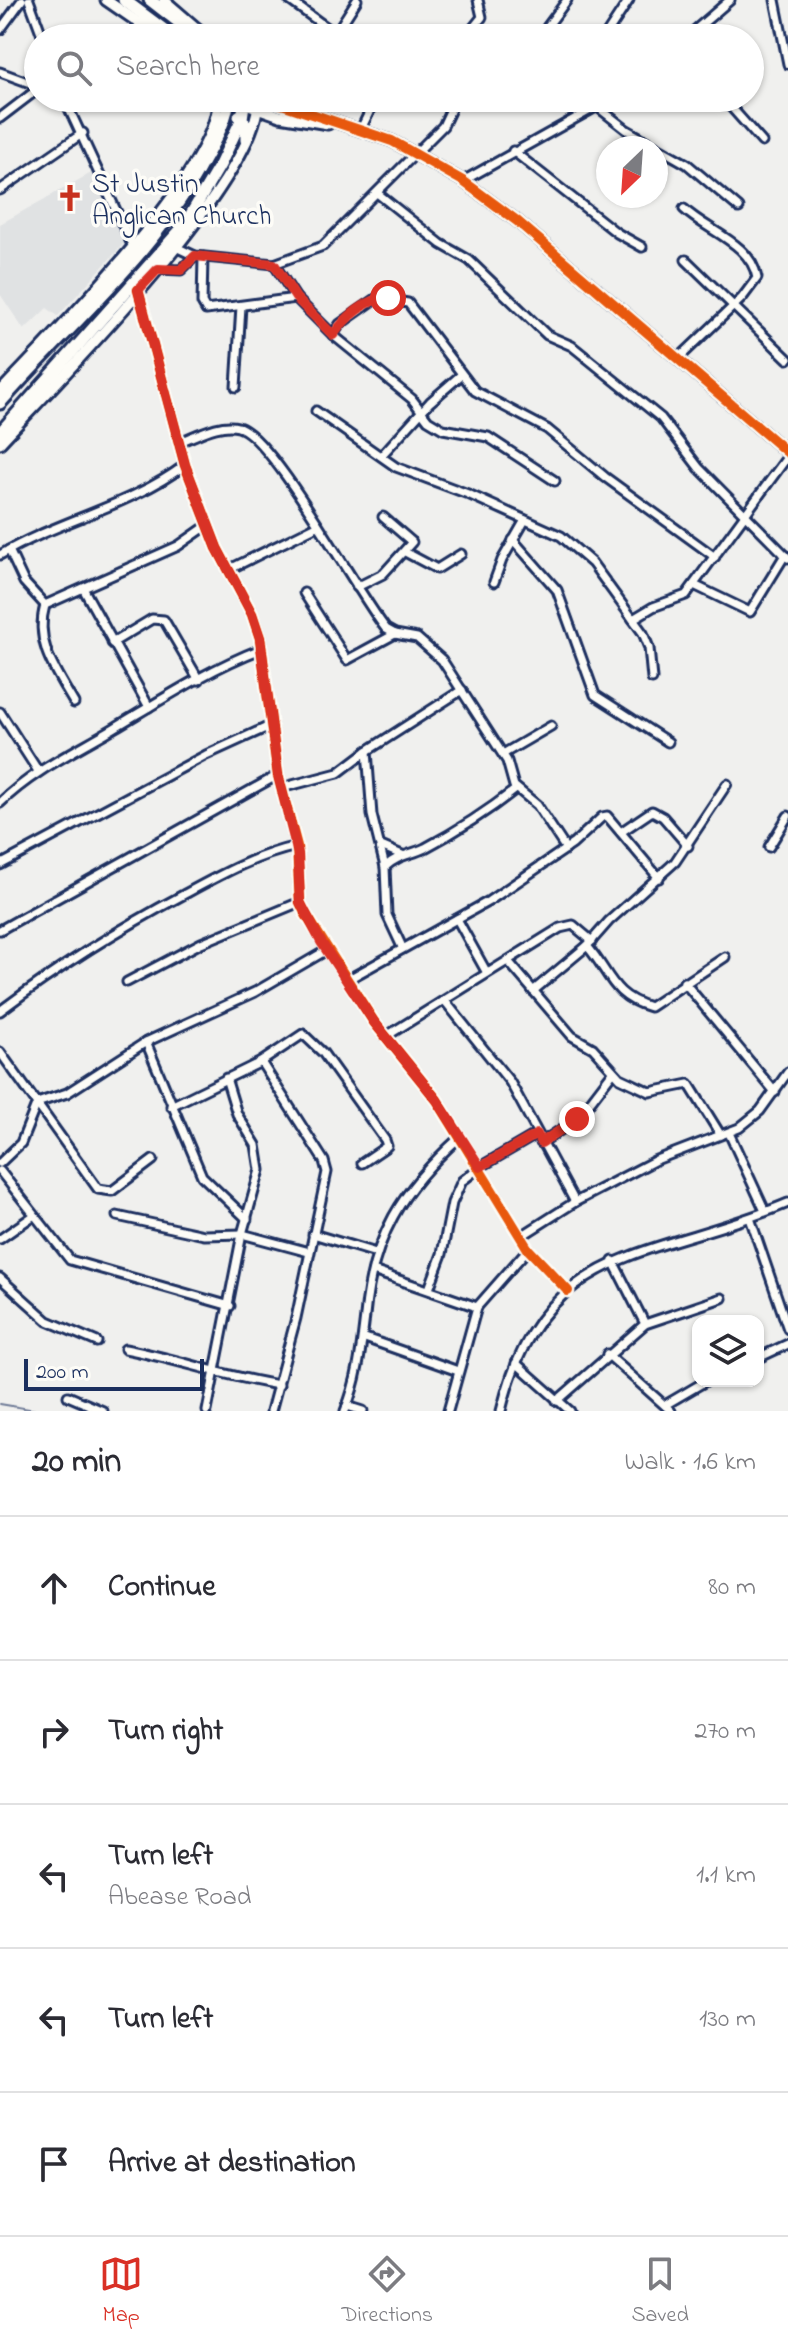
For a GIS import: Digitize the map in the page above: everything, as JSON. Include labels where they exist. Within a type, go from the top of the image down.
[{"type":"main road","points":[[150,0],[181,24]]},
{"type":"main road","points":[[128,7],[154,24]]},
{"type":"main road","points":[[0,433],[188,228],[243,112]]},
{"type":"main road","points":[[0,403],[131,265],[182,190],[227,113],[242,118],[246,124],[246,140]]},
{"type":"street","points":[[0,30],[22,0]]},
{"type":"street","points":[[29,0],[38,24]]},
{"type":"street","points":[[106,0],[128,7],[145,24]]},
{"type":"street","points":[[164,0],[192,24]]},
{"type":"street","points":[[289,0],[322,24]]},
{"type":"street","points":[[345,24],[357,0]]},
{"type":"street","points":[[476,24],[482,17],[478,0]]},
{"type":"street","points":[[549,24],[567,0]]},
{"type":"street","points":[[613,24],[629,0]]},
{"type":"street","points":[[702,24],[730,0]]},
{"type":"street","points":[[775,0],[788,64]]},
{"type":"street","points":[[0,72],[24,82]]},
{"type":"street","points":[[0,118],[24,99]]},
{"type":"street","points":[[72,112],[133,247]]},
{"type":"street","points":[[0,392],[182,190],[211,128],[215,112]]},
{"type":"street","points":[[0,443],[178,248],[246,140],[255,112]]},
{"type":"street","points":[[273,112],[280,116],[358,129]]},
{"type":"street","points":[[300,112],[358,129],[419,153],[463,181],[517,221],[788,454],[746,517],[694,585],[681,598],[653,607],[633,619]]},
{"type":"street","points":[[358,129],[368,112]]},
{"type":"street","points":[[178,248],[199,256],[274,264],[323,246],[419,153],[451,112]]},
{"type":"street","points":[[463,181],[513,151],[591,112]]},
{"type":"street","points":[[604,112],[627,130],[687,164],[739,208]]},
{"type":"street","points":[[735,112],[762,142]]},
{"type":"street","points":[[0,190],[83,133]]},
{"type":"street","points":[[513,151],[609,227],[642,247]]},
{"type":"street","points":[[377,193],[441,244],[469,260],[547,335],[572,346],[661,418],[699,468],[786,556],[750,612],[694,585]]},
{"type":"street","points":[[678,359],[742,298],[757,278],[752,262],[728,239],[684,209]]},
{"type":"street","points":[[158,269],[181,270],[199,256]]},
{"type":"street","points":[[199,256],[203,307],[211,311],[296,298]]},
{"type":"street","points":[[686,260],[788,359]]},
{"type":"street","points":[[274,264],[296,298],[333,335],[423,409],[428,420],[438,426],[488,437],[555,481]]},
{"type":"street","points":[[138,290],[185,465],[228,570],[252,614],[261,649],[278,775],[297,846],[300,902],[327,950],[385,1037],[428,1088],[480,1167],[528,1249],[568,1291]]},
{"type":"street","points":[[333,335],[364,305],[377,298],[399,299],[413,307],[461,375],[484,397],[516,410],[547,429],[605,477],[715,557]]},
{"type":"street","points":[[236,387],[241,306]]},
{"type":"street","points":[[381,456],[423,409],[461,375]]},
{"type":"street","points":[[316,411],[396,467],[525,520],[578,548],[648,643],[652,679]]},
{"type":"street","points":[[179,442],[226,426],[248,431],[317,526],[377,617],[395,634],[417,638],[433,650],[503,754],[516,789],[542,811],[566,849]]},
{"type":"street","points":[[0,555],[63,522],[160,484],[185,465]]},
{"type":"street","points":[[357,587],[380,576],[405,552],[413,539],[383,517]]},
{"type":"street","points":[[494,582],[525,520]]},
{"type":"street","points":[[45,605],[178,546],[208,525]]},
{"type":"street","points":[[228,570],[317,526]]},
{"type":"street","points":[[513,540],[552,582],[571,623],[595,695],[668,742]]},
{"type":"street","points":[[9,550],[24,582],[45,605]]},
{"type":"street","points":[[405,552],[437,569],[461,554]]},
{"type":"street","points":[[84,590],[149,707]]},
{"type":"street","points":[[304,593],[347,660],[395,634]]},
{"type":"street","points":[[45,605],[41,626],[45,650],[74,703]]},
{"type":"street","points":[[112,643],[152,619],[164,620],[199,680]]},
{"type":"street","points":[[0,803],[38,771],[149,707],[261,649]]},
{"type":"street","points":[[281,788],[344,771],[367,751],[462,690]]},
{"type":"street","points":[[0,712],[38,771]]},
{"type":"street","points":[[0,865],[206,755],[272,725]]},
{"type":"street","points":[[503,754],[551,726]]},
{"type":"street","points":[[367,751],[372,815],[385,867],[387,915],[402,947]]},
{"type":"street","points":[[0,930],[278,775]]},
{"type":"street","points":[[533,991],[590,944],[609,921],[659,878],[688,846],[727,784]]},
{"type":"street","points":[[385,867],[402,855],[437,840],[516,789]]},
{"type":"street","points":[[621,832],[652,811],[663,817],[688,846]]},
{"type":"street","points":[[347,980],[457,919],[566,849],[602,817],[607,816],[659,878]]},
{"type":"street","points":[[769,847],[788,816]]},
{"type":"street","points":[[0,1011],[80,951],[232,868],[297,846]]},
{"type":"street","points":[[381,846],[402,855]]},
{"type":"street","points":[[127,982],[201,943],[300,902]]},
{"type":"street","points":[[457,919],[487,973]]},
{"type":"street","points":[[385,1037],[567,925],[573,925],[590,944],[611,983],[644,1005],[655,1005],[684,982],[725,957]]},
{"type":"street","points":[[0,1163],[21,1143],[37,1103],[85,1084],[146,1042],[255,992],[327,950]]},
{"type":"street","points":[[508,961],[572,1036],[593,1048],[613,1072],[650,1092],[689,1084],[724,1133],[765,1211]]},
{"type":"street","points":[[684,982],[775,1092]]},
{"type":"street","points":[[445,1001],[494,1059],[575,1202]]},
{"type":"street","points":[[171,1106],[261,1062],[297,1035],[303,1034],[311,1039],[385,1140],[387,1146],[383,1151],[362,1163]]},
{"type":"street","points":[[146,1042],[205,1181],[247,1219]]},
{"type":"street","points":[[0,1052],[98,1189],[112,1191],[153,1160]]},
{"type":"street","points":[[261,1062],[326,1167],[271,1411]]},
{"type":"street","points":[[541,1143],[577,1119],[613,1072]]},
{"type":"street","points":[[520,1237],[575,1202],[656,1160],[753,1119],[788,1072]]},
{"type":"street","points":[[207,1411],[260,1157],[237,1114],[226,1078]]},
{"type":"street","points":[[429,1289],[442,1254],[456,1192],[466,1177],[537,1134]]},
{"type":"street","points":[[363,1411],[346,1408],[365,1338],[376,1253],[384,1230],[414,1183],[460,1137]]},
{"type":"street","points":[[0,1171],[70,1260],[230,1306]]},
{"type":"street","points":[[501,1411],[516,1363],[540,1324],[568,1291],[588,1274],[613,1261],[788,1203]]},
{"type":"street","points":[[0,1239],[33,1216]]},
{"type":"street","points":[[117,1216],[204,1235],[242,1234],[309,1252]]},
{"type":"street","points":[[750,1218],[788,1329]]},
{"type":"street","points":[[313,1234],[376,1253]]},
{"type":"street","points":[[448,1411],[477,1307],[528,1249]]},
{"type":"street","points":[[613,1261],[645,1324]]},
{"type":"street","points":[[373,1271],[477,1307]]},
{"type":"street","points":[[0,1278],[42,1317],[97,1342]]},
{"type":"street","points":[[557,1401],[607,1354],[645,1324],[722,1298]]},
{"type":"street","points":[[365,1338],[458,1371]]},
{"type":"street","points":[[764,1355],[788,1344]]},
{"type":"street","points":[[125,1349],[170,1357],[216,1373],[279,1385]]},
{"type":"street","points":[[607,1354],[668,1408],[698,1387]]},
{"type":"street","points":[[516,1363],[570,1411]]},
{"type":"street","points":[[68,1396],[103,1411]]},
{"type":"shaded area","points":[[93,172],[127,240],[58,316],[47,308],[24,330],[0,294],[0,224]]},
{"type":"waterway","points":[[0,1404],[41,1411]]},
{"type":"cycle path","points":[[306,112],[392,141],[463,181],[517,221],[788,453]]},
{"type":"cycle path","points":[[138,290],[185,465],[217,548],[252,614],[260,638],[278,775],[297,846],[300,902],[374,1022],[437,1100],[528,1249],[568,1291]]},
{"type":"place","name":"St Justin Anglican Church","points":[[70,198]]},
{"type":"route","points":[[388,298],[377,298],[364,305],[340,324],[333,335],[296,298],[274,264],[195,256],[181,270],[158,269],[138,290],[185,465],[217,548],[252,614],[260,638],[278,775],[298,854],[300,902],[311,926],[374,1022],[437,1100],[480,1167],[537,1134],[541,1143],[577,1119]]}]
